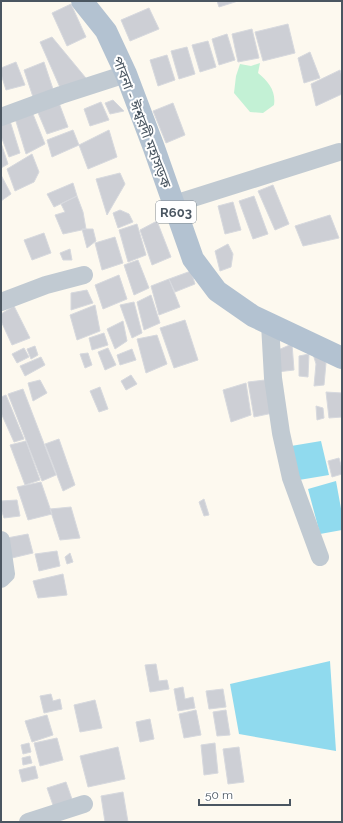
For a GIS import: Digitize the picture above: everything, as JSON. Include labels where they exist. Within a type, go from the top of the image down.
[{"type":"main road","name":"পাবনা - ঈশ্বরদী মহাসড়ক","points":[[82,1],[106,32],[126,74],[154,148],[193,260],[217,291],[254,316],[342,358]]},
{"type":"street","points":[[1,117],[126,74]]},
{"type":"street","points":[[174,204],[339,152]]},
{"type":"street","points":[[1,302],[46,285],[84,275]]},
{"type":"street","points":[[270,324],[273,378],[281,434],[291,478],[320,557]]},
{"type":"street","points":[[1,540],[6,574],[1,579]]},
{"type":"street","points":[[28,822],[84,804]]},
{"type":"shaded area","points":[[1,1],[342,1],[342,822],[1,822]]},
{"type":"green space","points":[[260,63],[258,73],[271,87],[274,95],[274,105],[263,113],[250,112],[234,93],[236,76],[240,64],[251,66]]},
{"type":"water","points":[[321,441],[329,475],[299,480],[291,446]]},
{"type":"water","points":[[336,481],[342,514],[342,530],[320,534],[308,489]]},
{"type":"water","points":[[330,661],[336,751],[239,734],[230,684]]},
{"type":"building","points":[[217,1],[238,1],[219,7]]},
{"type":"building","points":[[71,4],[86,37],[67,46],[52,13]]},
{"type":"building","points":[[149,8],[159,29],[130,41],[121,20]]},
{"type":"building","points":[[288,24],[295,53],[263,61],[255,32]]},
{"type":"building","points":[[252,29],[259,58],[238,62],[232,34]]},
{"type":"building","points":[[227,34],[235,60],[219,65],[212,39]]},
{"type":"building","points":[[52,37],[90,83],[62,92],[40,42]]},
{"type":"building","points":[[208,41],[216,67],[200,72],[192,45]]},
{"type":"building","points":[[187,47],[195,74],[179,79],[171,51]]},
{"type":"building","points":[[310,52],[320,78],[304,83],[298,58]]},
{"type":"building","points":[[167,55],[175,80],[158,86],[150,60]]},
{"type":"building","points":[[16,62],[25,85],[6,90],[1,74],[1,68]]},
{"type":"building","points":[[44,62],[55,95],[34,100],[24,70]]},
{"type":"building","points":[[340,70],[342,76],[342,94],[316,106],[311,84]]},
{"type":"building","points":[[113,100],[124,111],[110,114],[105,103]]},
{"type":"building","points":[[101,102],[109,120],[90,126],[84,109]]},
{"type":"building","points":[[59,103],[68,127],[47,134],[36,108]]},
{"type":"building","points":[[173,103],[185,135],[166,143],[153,111]]},
{"type":"building","points":[[31,109],[45,144],[26,154],[14,115]]},
{"type":"building","points":[[10,121],[20,153],[9,157],[1,136],[1,122]]},
{"type":"building","points":[[73,130],[79,145],[52,157],[47,140]]},
{"type":"building","points":[[109,130],[117,157],[88,169],[79,145]]},
{"type":"building","points":[[1,143],[8,164],[1,168]]},
{"type":"building","points":[[32,154],[39,172],[34,182],[15,191],[7,169]]},
{"type":"building","points":[[120,173],[125,184],[107,215],[96,179]]},
{"type":"building","points":[[1,175],[11,194],[1,201]]},
{"type":"building","points":[[73,183],[77,196],[54,207],[47,194]]},
{"type":"building","points":[[273,185],[289,224],[275,230],[258,191]]},
{"type":"building","points":[[77,196],[83,212],[86,229],[63,234],[55,215],[65,212],[61,204]]},
{"type":"building","points":[[254,196],[268,234],[253,239],[239,201]]},
{"type":"building","points":[[233,202],[241,230],[225,234],[218,206]]},
{"type":"building","points":[[120,210],[129,214],[133,222],[118,228],[113,213]]},
{"type":"building","points":[[330,215],[339,238],[303,246],[295,226]]},
{"type":"building","points":[[157,221],[171,257],[152,265],[140,230]]},
{"type":"building","points":[[137,224],[146,255],[128,262],[119,230]]},
{"type":"building","points":[[82,229],[93,229],[96,241],[87,248]]},
{"type":"building","points":[[44,233],[51,253],[32,260],[24,240]]},
{"type":"building","points":[[115,237],[123,263],[102,270],[95,243]]},
{"type":"building","points":[[228,244],[233,254],[231,267],[220,271],[215,251]]},
{"type":"building","points":[[70,249],[72,260],[63,260],[60,253]]},
{"type":"building","points":[[138,260],[149,288],[134,295],[124,265]]},
{"type":"building","points":[[191,271],[195,284],[175,292],[169,279]]},
{"type":"building","points":[[119,275],[127,299],[103,309],[95,285]]},
{"type":"building","points":[[169,279],[180,307],[159,315],[151,286]]},
{"type":"building","points":[[87,290],[93,303],[71,310],[71,293]]},
{"type":"building","points":[[151,295],[160,323],[144,330],[137,302]]},
{"type":"building","points":[[134,302],[142,333],[132,338],[120,305]]},
{"type":"building","points":[[95,305],[100,331],[77,340],[70,315]]},
{"type":"building","points":[[14,306],[30,338],[12,345],[1,321],[1,314]]},
{"type":"building","points":[[185,320],[198,360],[174,368],[160,328]]},
{"type":"building","points":[[123,321],[127,341],[115,349],[107,329]]},
{"type":"building","points":[[104,333],[108,345],[92,350],[89,338]]},
{"type":"building","points":[[157,335],[167,364],[146,373],[137,339]]},
{"type":"building","points":[[292,344],[294,370],[277,372],[278,350]]},
{"type":"building","points":[[35,346],[38,355],[31,359],[27,349]]},
{"type":"building","points":[[24,348],[29,357],[17,363],[12,354]]},
{"type":"building","points":[[108,348],[116,365],[105,370],[98,352]]},
{"type":"building","points":[[132,349],[136,360],[120,365],[117,355]]},
{"type":"building","points":[[318,350],[326,363],[324,385],[314,386],[316,364],[313,354]]},
{"type":"building","points":[[88,353],[92,365],[85,368],[80,354]]},
{"type":"building","points":[[309,354],[308,377],[299,376],[299,356]]},
{"type":"building","points":[[41,357],[45,365],[25,376],[20,366]]},
{"type":"building","points":[[131,375],[137,384],[126,390],[121,381]]},
{"type":"building","points":[[40,380],[47,393],[33,401],[28,383]]},
{"type":"building","points":[[265,380],[273,413],[254,417],[248,382]]},
{"type":"building","points":[[246,383],[251,415],[231,422],[223,390]]},
{"type":"building","points":[[100,387],[108,409],[99,412],[90,391]]},
{"type":"building","points":[[23,389],[56,475],[42,481],[8,394]]},
{"type":"building","points":[[326,392],[342,393],[342,417],[329,418]]},
{"type":"building","points":[[6,395],[24,439],[14,442],[1,413],[1,397]]},
{"type":"building","points":[[316,406],[323,408],[324,418],[317,420]]},
{"type":"building","points":[[59,439],[75,485],[63,491],[45,444]]},
{"type":"building","points":[[26,441],[40,480],[25,485],[10,445]]},
{"type":"building","points":[[339,458],[342,474],[332,477],[328,461]]},
{"type":"building","points":[[41,482],[52,514],[28,520],[17,487]]},
{"type":"building","points":[[204,499],[209,515],[204,516],[199,502]]},
{"type":"building","points":[[17,500],[20,516],[4,518],[1,509],[1,501]]},
{"type":"building","points":[[71,507],[80,538],[60,540],[50,509]]},
{"type":"building","points":[[28,534],[33,553],[12,558],[7,538]]},
{"type":"building","points":[[57,551],[60,566],[39,571],[35,554]]},
{"type":"building","points":[[70,553],[73,562],[67,564],[65,557]]},
{"type":"building","points":[[63,574],[67,595],[38,598],[33,581]]},
{"type":"building","points":[[156,664],[159,681],[167,680],[169,689],[150,692],[145,665]]},
{"type":"building","points":[[183,687],[185,699],[193,697],[195,708],[178,711],[174,689]]},
{"type":"building","points":[[223,689],[226,707],[209,709],[206,691]]},
{"type":"building","points":[[51,694],[53,701],[60,699],[62,709],[44,713],[40,696]]},
{"type":"building","points":[[95,700],[102,728],[80,732],[74,705]]},
{"type":"building","points":[[196,710],[201,735],[184,738],[179,714]]},
{"type":"building","points":[[226,710],[230,735],[217,736],[213,712]]},
{"type":"building","points":[[47,715],[53,735],[32,742],[25,721]]},
{"type":"building","points":[[150,719],[154,739],[140,742],[136,722]]},
{"type":"building","points":[[57,738],[63,760],[40,766],[34,743]]},
{"type":"building","points":[[29,743],[31,752],[23,754],[21,745]]},
{"type":"building","points":[[215,743],[218,773],[204,775],[201,745]]},
{"type":"building","points":[[118,747],[125,779],[88,787],[80,756]]},
{"type":"building","points":[[239,747],[244,782],[228,784],[223,749]]},
{"type":"building","points":[[30,756],[32,763],[23,765],[22,758]]},
{"type":"building","points":[[35,766],[38,778],[22,782],[19,770]]},
{"type":"building","points":[[66,782],[73,802],[54,808],[47,788]]},
{"type":"building","points":[[123,792],[128,822],[105,822],[101,796]]}]
